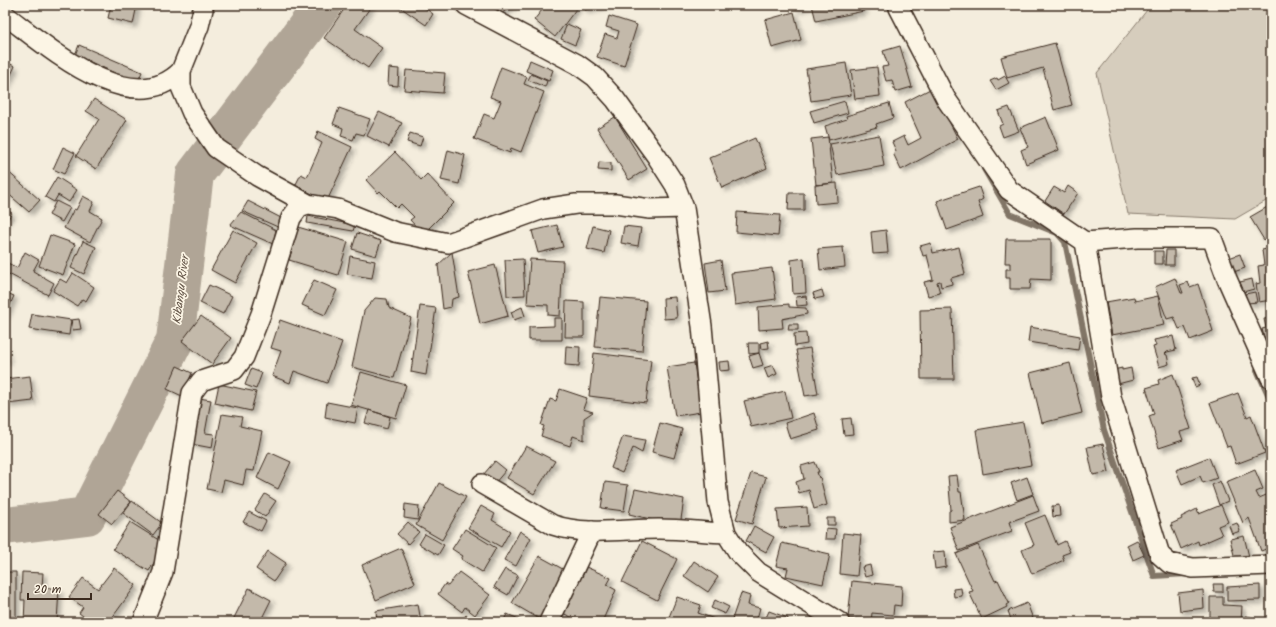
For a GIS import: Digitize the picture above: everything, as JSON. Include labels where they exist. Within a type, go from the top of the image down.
[{"type":"street","points":[[5,15],[75,65],[106,83],[125,87],[157,86],[171,80],[180,71],[199,26],[204,5]]},
{"type":"street","points":[[466,5],[577,64],[595,77],[616,99],[675,185],[684,208],[702,326],[718,502],[726,533],[738,552],[758,572],[839,622]]},
{"type":"street","points":[[899,8],[946,99],[1009,190],[1085,242],[1137,238],[1212,238],[1227,279],[1271,378]]},
{"type":"street","points":[[180,71],[182,86],[192,113],[216,148],[257,176],[308,204],[338,210],[395,232],[448,243],[543,209],[576,204],[615,204],[650,209],[684,208]]},
{"type":"street","points":[[143,622],[164,566],[192,394],[201,381],[234,370],[244,357],[261,314],[291,218],[299,207],[308,204]]},
{"type":"street","points":[[1085,242],[1112,397],[1160,556],[1170,563],[1193,568],[1271,565]]},
{"type":"street","points":[[482,484],[553,525],[566,529],[592,531],[661,529],[726,533]]},
{"type":"street","points":[[549,622],[592,531]]},
{"type":"shaded area","points":[[1151,5],[1271,5],[1271,198],[1235,219],[1128,214],[1097,73]]},
{"type":"building","points":[[111,5],[137,5],[133,24],[108,18]]},
{"type":"building","points":[[347,5],[372,5],[355,29],[382,48],[368,68],[324,38]]},
{"type":"building","points":[[397,5],[421,5],[433,14],[426,25]]},
{"type":"building","points":[[492,5],[514,5],[499,15]]},
{"type":"building","points":[[546,5],[579,5],[555,37],[534,20]]},
{"type":"building","points":[[583,5],[607,5],[585,10]]},
{"type":"building","points":[[795,5],[812,5],[795,9]]},
{"type":"building","points":[[812,5],[863,5],[864,11],[816,21]]},
{"type":"building","points":[[794,12],[801,40],[772,48],[765,20]]},
{"type":"building","points":[[609,16],[637,25],[624,66],[597,57],[605,34],[617,38],[619,31],[606,27]]},
{"type":"building","points":[[567,24],[581,30],[575,45],[561,39]]},
{"type":"building","points":[[1055,43],[1072,105],[1054,110],[1043,68],[1007,78],[1001,57]]},
{"type":"building","points":[[79,45],[142,72],[137,83],[75,55]]},
{"type":"building","points":[[900,46],[912,87],[895,92],[892,80],[886,81],[882,67],[888,66],[883,51]]},
{"type":"building","points":[[530,60],[553,70],[549,81],[526,71]]},
{"type":"building","points":[[5,62],[15,66],[5,88]]},
{"type":"building","points":[[846,63],[851,95],[811,101],[806,69]]},
{"type":"building","points":[[501,67],[527,77],[524,84],[544,92],[521,152],[511,148],[510,153],[474,139],[484,114],[494,118],[501,101],[490,97]]},
{"type":"building","points":[[877,67],[880,96],[855,99],[851,70]]},
{"type":"building","points":[[389,68],[399,69],[398,86],[388,85]]},
{"type":"building","points":[[406,70],[445,73],[443,93],[404,90]]},
{"type":"building","points":[[531,74],[547,81],[545,87],[528,80]]},
{"type":"building","points":[[1005,76],[1009,83],[996,90],[990,81],[997,78],[998,80]]},
{"type":"building","points":[[932,88],[958,139],[901,170],[893,153],[896,151],[892,142],[904,136],[908,145],[921,138],[905,102]]},
{"type":"building","points":[[94,99],[127,120],[96,169],[76,156],[99,119],[86,111]]},
{"type":"building","points":[[845,101],[848,113],[814,123],[810,111]]},
{"type":"building","points":[[889,103],[893,118],[876,124],[877,127],[829,140],[825,126],[847,119],[846,116]]},
{"type":"building","points":[[1009,107],[1019,131],[1003,137],[999,126],[1003,124],[998,111]]},
{"type":"building","points":[[339,108],[370,119],[364,135],[356,133],[353,140],[341,136],[343,128],[333,124]]},
{"type":"building","points":[[379,112],[402,123],[389,147],[367,136]]},
{"type":"building","points":[[615,117],[647,169],[629,180],[597,128]]},
{"type":"building","points":[[1046,117],[1059,150],[1026,164],[1021,150],[1028,147],[1020,128]]},
{"type":"building","points":[[318,131],[352,147],[327,201],[295,186],[301,174],[307,177],[322,143],[315,139]]},
{"type":"building","points":[[410,133],[423,137],[420,146],[407,142]]},
{"type":"building","points":[[879,135],[884,166],[837,175],[830,144]]},
{"type":"building","points":[[828,137],[833,183],[816,185],[811,139]]},
{"type":"building","points":[[755,138],[767,168],[722,188],[709,158]]},
{"type":"building","points":[[63,147],[75,153],[64,174],[53,169]]},
{"type":"building","points":[[448,150],[465,155],[459,184],[441,180]]},
{"type":"building","points":[[395,152],[421,180],[427,174],[454,203],[423,234],[410,220],[414,217],[401,204],[397,208],[380,191],[378,193],[366,180]]},
{"type":"building","points":[[599,162],[611,163],[611,171],[598,170]]},
{"type":"building","points":[[5,169],[40,200],[29,212],[5,191]]},
{"type":"building","points":[[57,177],[77,190],[69,202],[58,195],[54,202],[45,197]]},
{"type":"building","points":[[837,183],[838,202],[816,204],[815,185]]},
{"type":"building","points":[[1068,186],[1078,193],[1064,214],[1045,201],[1054,187],[1064,193]]},
{"type":"building","points":[[979,187],[983,199],[978,202],[983,217],[947,230],[937,201]]},
{"type":"building","points":[[789,193],[804,193],[804,210],[788,210]]},
{"type":"building","points":[[83,196],[94,202],[90,211],[102,218],[90,242],[64,228]]},
{"type":"building","points":[[56,201],[70,208],[62,222],[49,215]]},
{"type":"building","points":[[248,201],[283,219],[280,228],[242,211]]},
{"type":"building","points":[[1269,206],[1271,209],[1271,236],[1264,240],[1250,217]]},
{"type":"building","points":[[5,209],[12,213],[5,223]]},
{"type":"building","points":[[241,212],[276,230],[273,244],[230,225]]},
{"type":"building","points":[[737,212],[780,215],[778,236],[736,232]]},
{"type":"building","points":[[308,216],[355,225],[353,231],[307,223]]},
{"type":"building","points":[[557,225],[563,247],[538,253],[532,231]]},
{"type":"building","points":[[593,226],[609,230],[604,253],[587,249]]},
{"type":"building","points":[[624,226],[641,228],[638,246],[621,243]]},
{"type":"building","points":[[298,227],[348,242],[338,275],[289,260]]},
{"type":"building","points":[[233,230],[257,243],[235,283],[211,270]]},
{"type":"building","points":[[886,230],[888,253],[873,254],[871,232]]},
{"type":"building","points":[[357,233],[381,241],[376,256],[352,249]]},
{"type":"building","points":[[50,235],[75,244],[63,275],[39,266]]},
{"type":"building","points":[[1006,239],[1051,239],[1051,280],[1031,279],[1030,289],[1010,289],[1010,278],[1006,278],[1006,269],[1010,269],[1010,263],[1005,263]]},
{"type":"building","points":[[83,241],[96,247],[84,274],[71,268]]},
{"type":"building","points":[[931,243],[933,253],[959,247],[965,274],[951,278],[952,284],[941,287],[940,281],[937,282],[940,293],[928,296],[924,282],[933,280],[927,255],[923,256],[920,246]]},
{"type":"building","points":[[843,247],[845,267],[820,270],[818,249]]},
{"type":"building","points":[[1271,248],[1271,300],[1259,302],[1256,284],[1260,283],[1258,266],[1264,265],[1262,250]]},
{"type":"building","points":[[1166,250],[1174,250],[1174,265],[1165,265]]},
{"type":"building","points":[[1154,251],[1163,251],[1163,264],[1154,264]]},
{"type":"building","points":[[25,252],[39,260],[33,271],[54,283],[48,295],[5,272],[6,262],[17,268]]},
{"type":"building","points":[[452,252],[459,297],[452,299],[451,307],[443,309],[438,265]]},
{"type":"building","points":[[1240,254],[1245,268],[1231,273],[1226,259]]},
{"type":"building","points":[[350,256],[375,261],[372,278],[347,274]]},
{"type":"building","points":[[804,258],[806,293],[793,294],[791,260]]},
{"type":"building","points":[[523,259],[525,295],[507,296],[505,260]]},
{"type":"building","points":[[530,259],[563,261],[560,316],[548,315],[548,305],[527,304]]},
{"type":"building","points":[[721,260],[725,291],[709,293],[705,263]]},
{"type":"building","points":[[495,265],[508,316],[480,324],[468,272]]},
{"type":"building","points":[[772,268],[776,299],[735,305],[731,273]]},
{"type":"building","points":[[73,273],[94,287],[86,301],[82,299],[77,306],[53,291],[60,279],[67,283]]},
{"type":"building","points":[[1175,278],[1181,293],[1183,293],[1180,285],[1188,282],[1190,287],[1198,284],[1213,331],[1190,340],[1185,327],[1179,329],[1174,317],[1167,319],[1155,287]]},
{"type":"building","points":[[1252,279],[1254,289],[1243,292],[1240,282]]},
{"type":"building","points":[[314,280],[337,290],[325,315],[302,305]]},
{"type":"building","points":[[209,285],[232,296],[223,314],[200,303]]},
{"type":"building","points":[[822,290],[824,297],[815,299],[813,293]]},
{"type":"building","points":[[5,292],[14,296],[5,316]]},
{"type":"building","points":[[1255,292],[1257,302],[1248,303],[1245,294]]},
{"type":"building","points":[[806,296],[807,305],[797,306],[796,297]]},
{"type":"building","points":[[1158,296],[1164,325],[1112,335],[1106,302],[1134,297],[1135,301]]},
{"type":"building","points":[[600,297],[646,301],[642,351],[595,347]]},
{"type":"building","points":[[675,297],[677,318],[664,319],[663,298]]},
{"type":"building","points":[[375,298],[387,299],[389,308],[411,318],[394,378],[352,367],[364,311]]},
{"type":"building","points":[[566,301],[584,302],[584,337],[565,337]]},
{"type":"building","points":[[789,304],[789,307],[806,308],[807,314],[782,319],[783,328],[759,330],[758,307]]},
{"type":"building","points":[[420,306],[436,308],[426,375],[411,372]]},
{"type":"building","points":[[522,307],[525,316],[514,320],[511,312]]},
{"type":"building","points":[[952,309],[954,379],[921,379],[920,310]]},
{"type":"building","points":[[32,314],[71,320],[69,335],[29,329]]},
{"type":"building","points":[[201,316],[231,338],[212,364],[182,341]]},
{"type":"building","points":[[554,318],[562,318],[562,340],[529,340],[529,327],[554,326]]},
{"type":"building","points":[[1271,318],[1271,348],[1267,349],[1262,329],[1266,328],[1264,319]]},
{"type":"building","points":[[79,319],[81,329],[73,330],[71,320]]},
{"type":"building","points":[[280,320],[342,342],[327,383],[294,371],[290,383],[272,376],[281,351],[271,348]]},
{"type":"building","points":[[789,324],[798,324],[798,330],[788,330]]},
{"type":"building","points":[[1030,327],[1080,336],[1078,350],[1028,342]]},
{"type":"building","points":[[806,333],[807,344],[795,346],[794,334]]},
{"type":"building","points":[[1173,336],[1176,350],[1165,354],[1167,355],[1169,364],[1159,367],[1153,347],[1156,346],[1154,340]]},
{"type":"building","points":[[768,341],[769,348],[761,349],[760,343]]},
{"type":"building","points":[[748,343],[759,343],[759,353],[749,354]]},
{"type":"building","points":[[5,346],[8,361],[5,362]]},
{"type":"building","points":[[566,346],[580,347],[579,366],[565,365]]},
{"type":"building","points":[[810,348],[818,394],[805,396],[796,350]]},
{"type":"building","points":[[594,353],[651,360],[646,403],[589,396]]},
{"type":"building","points":[[759,353],[763,365],[753,368],[749,356]]},
{"type":"building","points":[[729,361],[730,370],[720,371],[719,362]]},
{"type":"building","points":[[694,363],[701,412],[675,416],[667,367]]},
{"type":"building","points":[[1070,363],[1082,413],[1042,423],[1030,373]]},
{"type":"building","points":[[773,365],[777,374],[768,378],[764,368]]},
{"type":"building","points":[[177,366],[192,373],[182,396],[167,389]]},
{"type":"building","points":[[1122,368],[1122,370],[1131,368],[1133,380],[1114,385],[1109,371]]},
{"type":"building","points":[[251,369],[262,373],[256,389],[245,385]]},
{"type":"building","points":[[361,372],[406,385],[396,418],[351,405]]},
{"type":"building","points":[[1173,374],[1191,429],[1180,432],[1183,440],[1159,448],[1149,416],[1154,414],[1146,388],[1159,384],[1158,380]]},
{"type":"building","points":[[30,376],[33,401],[7,404],[5,379]]},
{"type":"building","points":[[1197,377],[1200,385],[1195,387],[1192,378]]},
{"type":"building","points":[[219,384],[256,392],[251,411],[215,403]]},
{"type":"building","points":[[560,389],[587,398],[583,409],[593,412],[584,418],[584,440],[573,436],[570,446],[541,436],[544,426],[541,425],[550,399],[556,401]]},
{"type":"building","points":[[785,391],[791,418],[751,427],[744,401]]},
{"type":"building","points":[[1238,393],[1247,417],[1251,415],[1265,453],[1236,464],[1230,446],[1227,447],[1210,403]]},
{"type":"building","points":[[199,398],[211,400],[205,433],[214,434],[212,448],[191,444]]},
{"type":"building","points":[[327,402],[358,408],[355,423],[325,417]]},
{"type":"building","points":[[369,410],[390,417],[387,429],[365,423]]},
{"type":"building","points":[[814,413],[819,430],[790,439],[785,423]]},
{"type":"building","points":[[222,414],[242,417],[240,426],[262,431],[254,471],[246,470],[243,485],[224,480],[221,492],[207,489]]},
{"type":"building","points":[[851,418],[853,434],[844,435],[842,419]]},
{"type":"building","points":[[1023,422],[1031,465],[983,474],[976,430]]},
{"type":"building","points":[[660,423],[682,429],[674,458],[652,452]]},
{"type":"building","points":[[623,436],[645,440],[642,453],[633,448],[622,473],[611,468]]},
{"type":"building","points":[[1103,444],[1109,472],[1093,475],[1087,447]]},
{"type":"building","points":[[526,446],[555,461],[534,494],[507,478]]},
{"type":"building","points":[[269,452],[291,462],[278,489],[257,478]]},
{"type":"building","points":[[1209,457],[1217,478],[1203,483],[1200,476],[1182,484],[1176,470]]},
{"type":"building","points":[[495,461],[506,470],[494,484],[483,475]]},
{"type":"building","points":[[815,462],[827,505],[814,509],[809,490],[799,493],[796,482],[804,479],[801,466]]},
{"type":"building","points":[[1255,470],[1263,489],[1256,492],[1259,498],[1271,493],[1271,547],[1261,551],[1249,518],[1243,523],[1226,482]]},
{"type":"building","points":[[751,473],[766,477],[752,524],[736,519]]},
{"type":"building","points":[[957,475],[965,520],[949,522],[949,511],[951,510],[948,476]]},
{"type":"building","points":[[1027,477],[1033,494],[1017,500],[1011,483]]},
{"type":"building","points":[[1220,481],[1228,501],[1219,505],[1212,485]]},
{"type":"building","points":[[605,482],[628,485],[624,511],[601,508]]},
{"type":"building","points":[[439,483],[466,497],[442,540],[416,525]]},
{"type":"building","points":[[635,489],[684,499],[680,526],[629,514]]},
{"type":"building","points":[[117,491],[131,502],[112,524],[99,514]]},
{"type":"building","points":[[265,494],[276,501],[265,517],[255,510]]},
{"type":"building","points":[[1033,495],[1039,511],[1009,522],[1012,531],[959,551],[950,527]]},
{"type":"building","points":[[132,501],[162,523],[153,535],[123,513]]},
{"type":"building","points":[[405,504],[419,506],[418,520],[404,518]]},
{"type":"building","points":[[1059,505],[1060,516],[1053,517],[1052,506]]},
{"type":"building","points":[[1221,505],[1228,522],[1218,526],[1222,535],[1199,545],[1198,541],[1181,549],[1171,524],[1197,509],[1199,514]]},
{"type":"building","points":[[481,506],[495,514],[492,520],[510,531],[501,547],[468,528]]},
{"type":"building","points":[[807,507],[808,526],[779,528],[777,509]]},
{"type":"building","points":[[249,512],[266,521],[261,531],[243,522]]},
{"type":"building","points":[[1045,515],[1057,545],[1065,541],[1070,552],[1062,555],[1064,560],[1032,574],[1022,550],[1034,545],[1025,523]]},
{"type":"building","points":[[827,518],[835,518],[835,525],[827,525]]},
{"type":"building","points":[[130,522],[165,544],[149,571],[113,549]]},
{"type":"building","points":[[408,522],[419,532],[408,544],[397,534]]},
{"type":"building","points":[[1237,523],[1240,531],[1232,534],[1229,526]]},
{"type":"building","points":[[754,526],[774,537],[766,552],[746,541]]},
{"type":"building","points":[[826,528],[836,529],[835,539],[825,539]]},
{"type":"building","points":[[465,529],[496,548],[482,572],[461,559],[463,556],[452,549]]},
{"type":"building","points":[[520,531],[531,538],[516,566],[504,560]]},
{"type":"building","points":[[843,533],[861,535],[857,576],[840,574]]},
{"type":"building","points":[[425,534],[444,545],[438,555],[419,544]]},
{"type":"building","points":[[1244,536],[1250,561],[1236,563],[1230,539]]},
{"type":"building","points":[[1137,540],[1144,555],[1133,560],[1127,545]]},
{"type":"building","points":[[642,541],[677,559],[657,600],[622,582]]},
{"type":"building","points":[[782,543],[830,554],[823,584],[786,576],[788,568],[776,566]]},
{"type":"building","points":[[978,545],[995,581],[998,580],[1009,603],[1006,605],[1007,607],[982,619],[969,592],[973,591],[956,554]]},
{"type":"building","points":[[401,548],[415,583],[376,600],[362,565]]},
{"type":"building","points":[[268,551],[286,563],[274,581],[256,569]]},
{"type":"building","points":[[945,551],[946,567],[935,569],[933,552]]},
{"type":"building","points":[[539,556],[570,573],[543,621],[512,603]]},
{"type":"building","points":[[694,561],[718,577],[708,592],[684,576]]},
{"type":"building","points":[[870,565],[872,575],[865,577],[862,567]]},
{"type":"building","points":[[586,567],[611,578],[607,585],[616,590],[602,622],[590,620],[588,622],[582,622],[558,611],[575,574],[582,577]]},
{"type":"building","points":[[114,568],[136,585],[109,622],[91,622],[79,613],[83,607],[69,597],[83,578],[98,589]]},
{"type":"building","points":[[505,569],[518,575],[508,595],[494,587]]},
{"type":"building","points":[[5,572],[16,572],[16,622],[5,622]]},
{"type":"building","points":[[22,572],[43,573],[42,587],[59,589],[57,622],[24,622],[25,600],[21,600]]},
{"type":"building","points":[[459,572],[490,595],[475,615],[465,607],[462,612],[438,594],[445,584],[448,586]]},
{"type":"building","points":[[852,581],[902,586],[901,606],[894,605],[893,615],[872,613],[871,621],[848,618]]},
{"type":"building","points":[[1213,584],[1223,584],[1223,592],[1214,592]]},
{"type":"building","points":[[1260,585],[1260,600],[1227,601],[1227,587]]},
{"type":"building","points":[[249,588],[271,600],[260,622],[232,622]]},
{"type":"building","points":[[961,588],[962,596],[954,597],[953,589]]},
{"type":"building","points":[[1203,590],[1204,608],[1180,611],[1178,593]]},
{"type":"building","points":[[741,593],[750,596],[748,605],[760,608],[756,622],[731,622]]},
{"type":"building","points":[[677,597],[701,605],[698,613],[723,622],[667,622]]},
{"type":"building","points":[[1210,597],[1223,597],[1223,605],[1242,606],[1241,622],[1210,622]]},
{"type":"building","points":[[715,600],[729,607],[725,614],[711,608]]},
{"type":"building","points":[[1027,603],[1033,619],[1025,622],[1012,622],[1008,611]]},
{"type":"building","points":[[418,604],[421,622],[377,622],[376,611]]},
{"type":"building","points":[[769,611],[788,618],[787,622],[764,622]]},
{"type":"building","points":[[507,614],[526,622],[503,622]]},
{"type":"building","points":[[466,615],[476,622],[461,622]]},
{"type":"building","points":[[1245,616],[1251,617],[1250,621],[1244,621]]},
{"type":"building","points":[[67,618],[80,621],[66,622]]},
{"type":"waterway","name":"Kibangu River","points":[[5,526],[87,516],[175,340],[195,174],[323,5]]},
{"type":"waterway","points":[[984,169],[1010,214],[1057,233],[1065,242],[1104,430],[1154,576],[1186,574]]},
{"type":"waterway","points":[[1257,370],[1271,401]]}]
